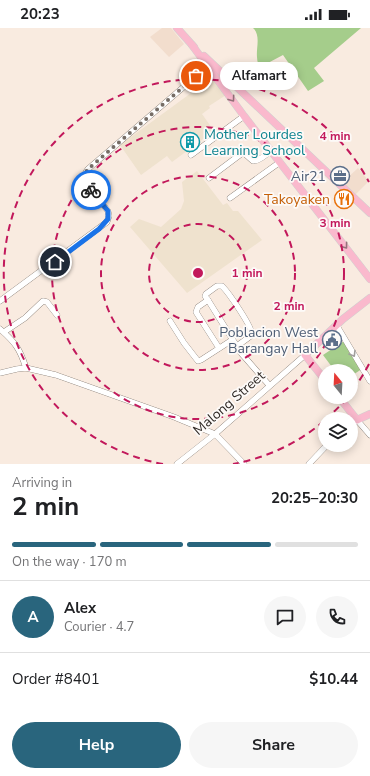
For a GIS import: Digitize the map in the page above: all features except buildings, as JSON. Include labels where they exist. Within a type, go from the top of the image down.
[{"type":"main road","points":[[177,28],[192,45],[244,116],[370,279]]},
{"type":"main road","points":[[192,45],[370,213]]},
{"type":"main road","name":"Malong Street","points":[[305,355],[370,298]]},
{"type":"main road","points":[[305,355],[318,371]]},
{"type":"main road","points":[[358,420],[370,414]]},
{"type":"street","points":[[0,301],[107,222],[109,216],[108,211],[86,183],[83,178],[84,175],[88,169],[119,141],[208,66]]},
{"type":"street","points":[[191,155],[244,116]]},
{"type":"street","points":[[209,178],[241,154],[244,154],[255,161],[259,160],[271,151]]},
{"type":"street","points":[[230,198],[280,162]]},
{"type":"street","points":[[237,346],[252,335],[252,331],[222,286],[218,286],[206,294],[208,300],[232,340],[269,385]]},
{"type":"street","points":[[208,300],[198,307],[196,312],[218,348]]},
{"type":"street","points":[[26,368],[21,351],[12,339],[2,331],[24,318],[44,302],[47,302],[57,315]]},
{"type":"street","points":[[170,321],[198,361],[232,340]]},
{"type":"street","points":[[337,326],[370,381]]},
{"type":"street","name":"Malong Street","points":[[177,464],[215,434],[269,385],[305,355]]},
{"type":"street","points":[[0,374],[26,368],[70,380],[215,434],[244,464]]},
{"type":"street","points":[[358,425],[370,435]]},
{"type":"street","points":[[309,464],[320,452]]},
{"type":"shaded area","points":[[162,28],[171,28],[184,44],[169,57],[150,37]]},
{"type":"shaded area","points":[[213,77],[226,95],[209,106],[210,108],[202,114],[214,131],[172,162],[167,156],[141,175],[120,145]]},
{"type":"shaded area","points":[[358,168],[369,181],[355,195],[343,182]]},
{"type":"shaded area","points":[[197,171],[223,205],[227,203],[233,211],[238,211],[262,240],[187,293],[130,227],[139,219],[161,227],[181,209],[184,201],[182,182]]},
{"type":"green space","points":[[253,28],[361,28],[314,68],[324,81],[308,91],[283,55],[266,64],[267,69],[260,71],[257,59],[258,38]]},
{"type":"green space","points":[[344,341],[362,369],[358,372],[358,364],[330,364],[323,355]]},
{"type":"way so far","points":[[91,190],[83,178],[88,169],[196,76]]},
{"type":"place","name":"Alfamart","points":[[196,76]]},
{"type":"place","name":"Mother Lourdes Learning School","points":[[190,142]]},
{"type":"place","name":"Air21","points":[[340,176]]},
{"type":"place","name":"Takoyaken","points":[[344,199]]},
{"type":"place","name":"Poblacion West Barangay Hall","points":[[332,340]]},
{"type":"route","points":[[55,262],[107,222],[109,216],[108,211],[91,190]]}]
